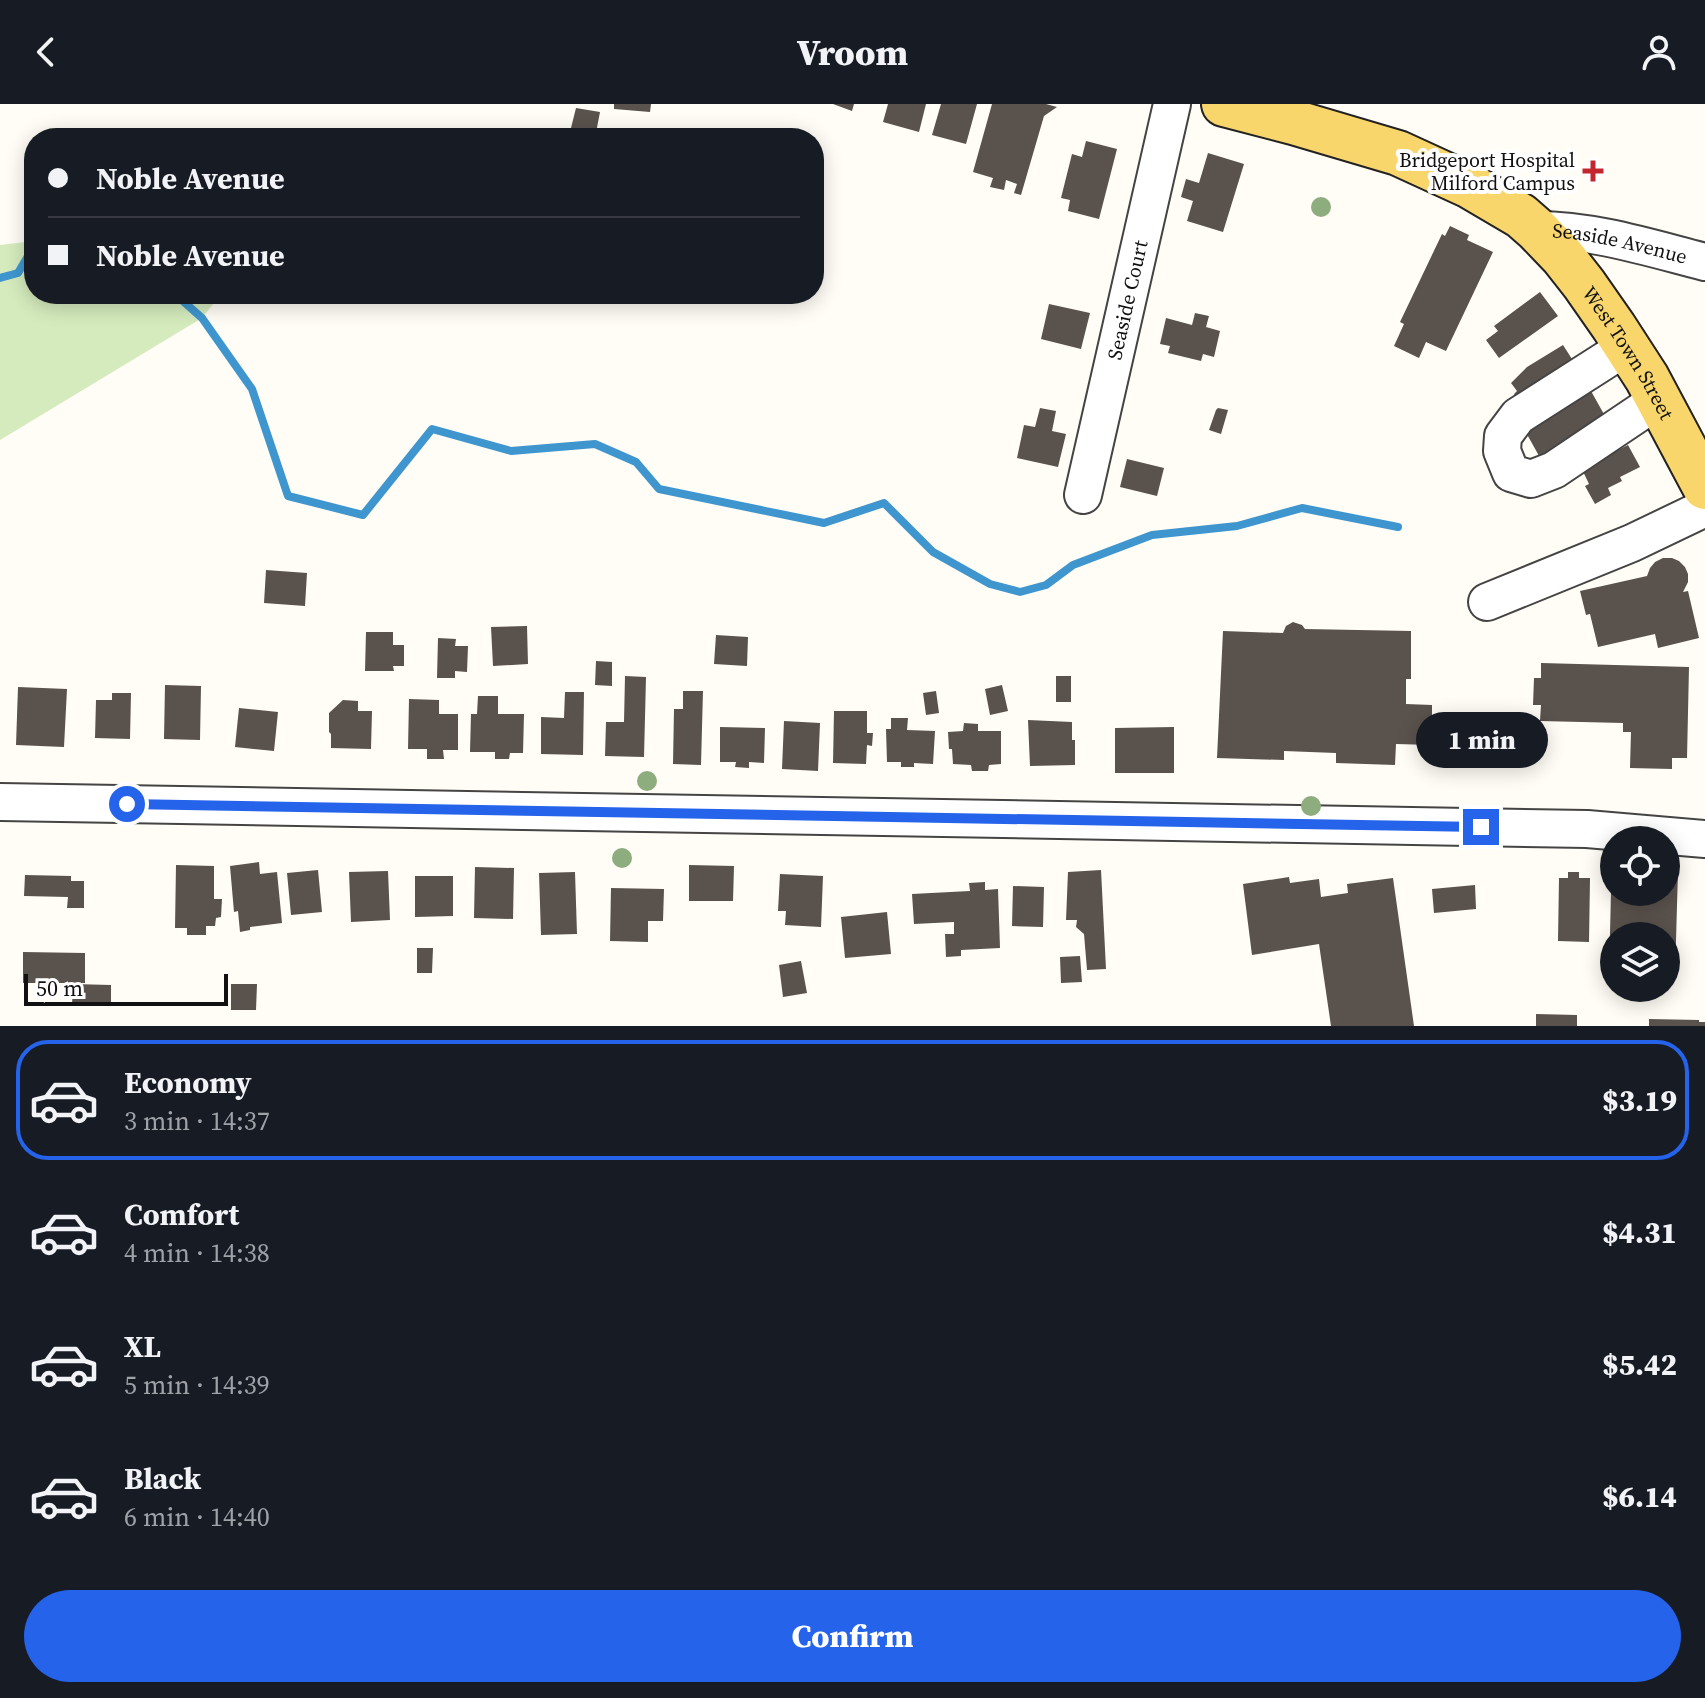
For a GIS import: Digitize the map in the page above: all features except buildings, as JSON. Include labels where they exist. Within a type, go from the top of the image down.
[{"type":"main road","name":"Seaside Avenue","points":[[1224,104],[1398,153],[1470,186],[1521,216],[1537,230]]},
{"type":"main road","name":"West Town Street","points":[[1537,230],[1584,284],[1626,347],[1705,487]]},
{"type":"street","name":"Seaside Court","points":[[1083,495],[1172,104]]},
{"type":"street","name":"Seaside Avenue","points":[[1537,230],[1591,234],[1705,262]]},
{"type":"street","points":[[1626,347],[1518,416],[1503,436],[1502,451],[1511,473],[1531,479],[1554,470],[1658,400]]},
{"type":"street","points":[[1487,602],[1632,543],[1705,508]]},
{"type":"street","points":[[0,802],[1587,829],[1705,839]]},
{"type":"green space","points":[[24,242],[24,304],[213,304],[202,318],[0,440],[0,245]]},
{"type":"waterway","points":[[0,278],[18,273],[24,263]]},
{"type":"waterway","points":[[186,304],[202,318],[252,389],[288,496],[363,515],[432,429],[511,451],[595,444],[636,462],[659,489],[824,523],[884,503],[933,552],[990,584],[1020,592],[1046,585],[1073,565],[1152,535],[1237,526],[1302,508],[1398,527]]},
{"type":"place","name":"Bridgeport Hospital Milford Campus","points":[[1593,171]]},
{"type":"route","points":[[127,804],[1481,827]]}]
